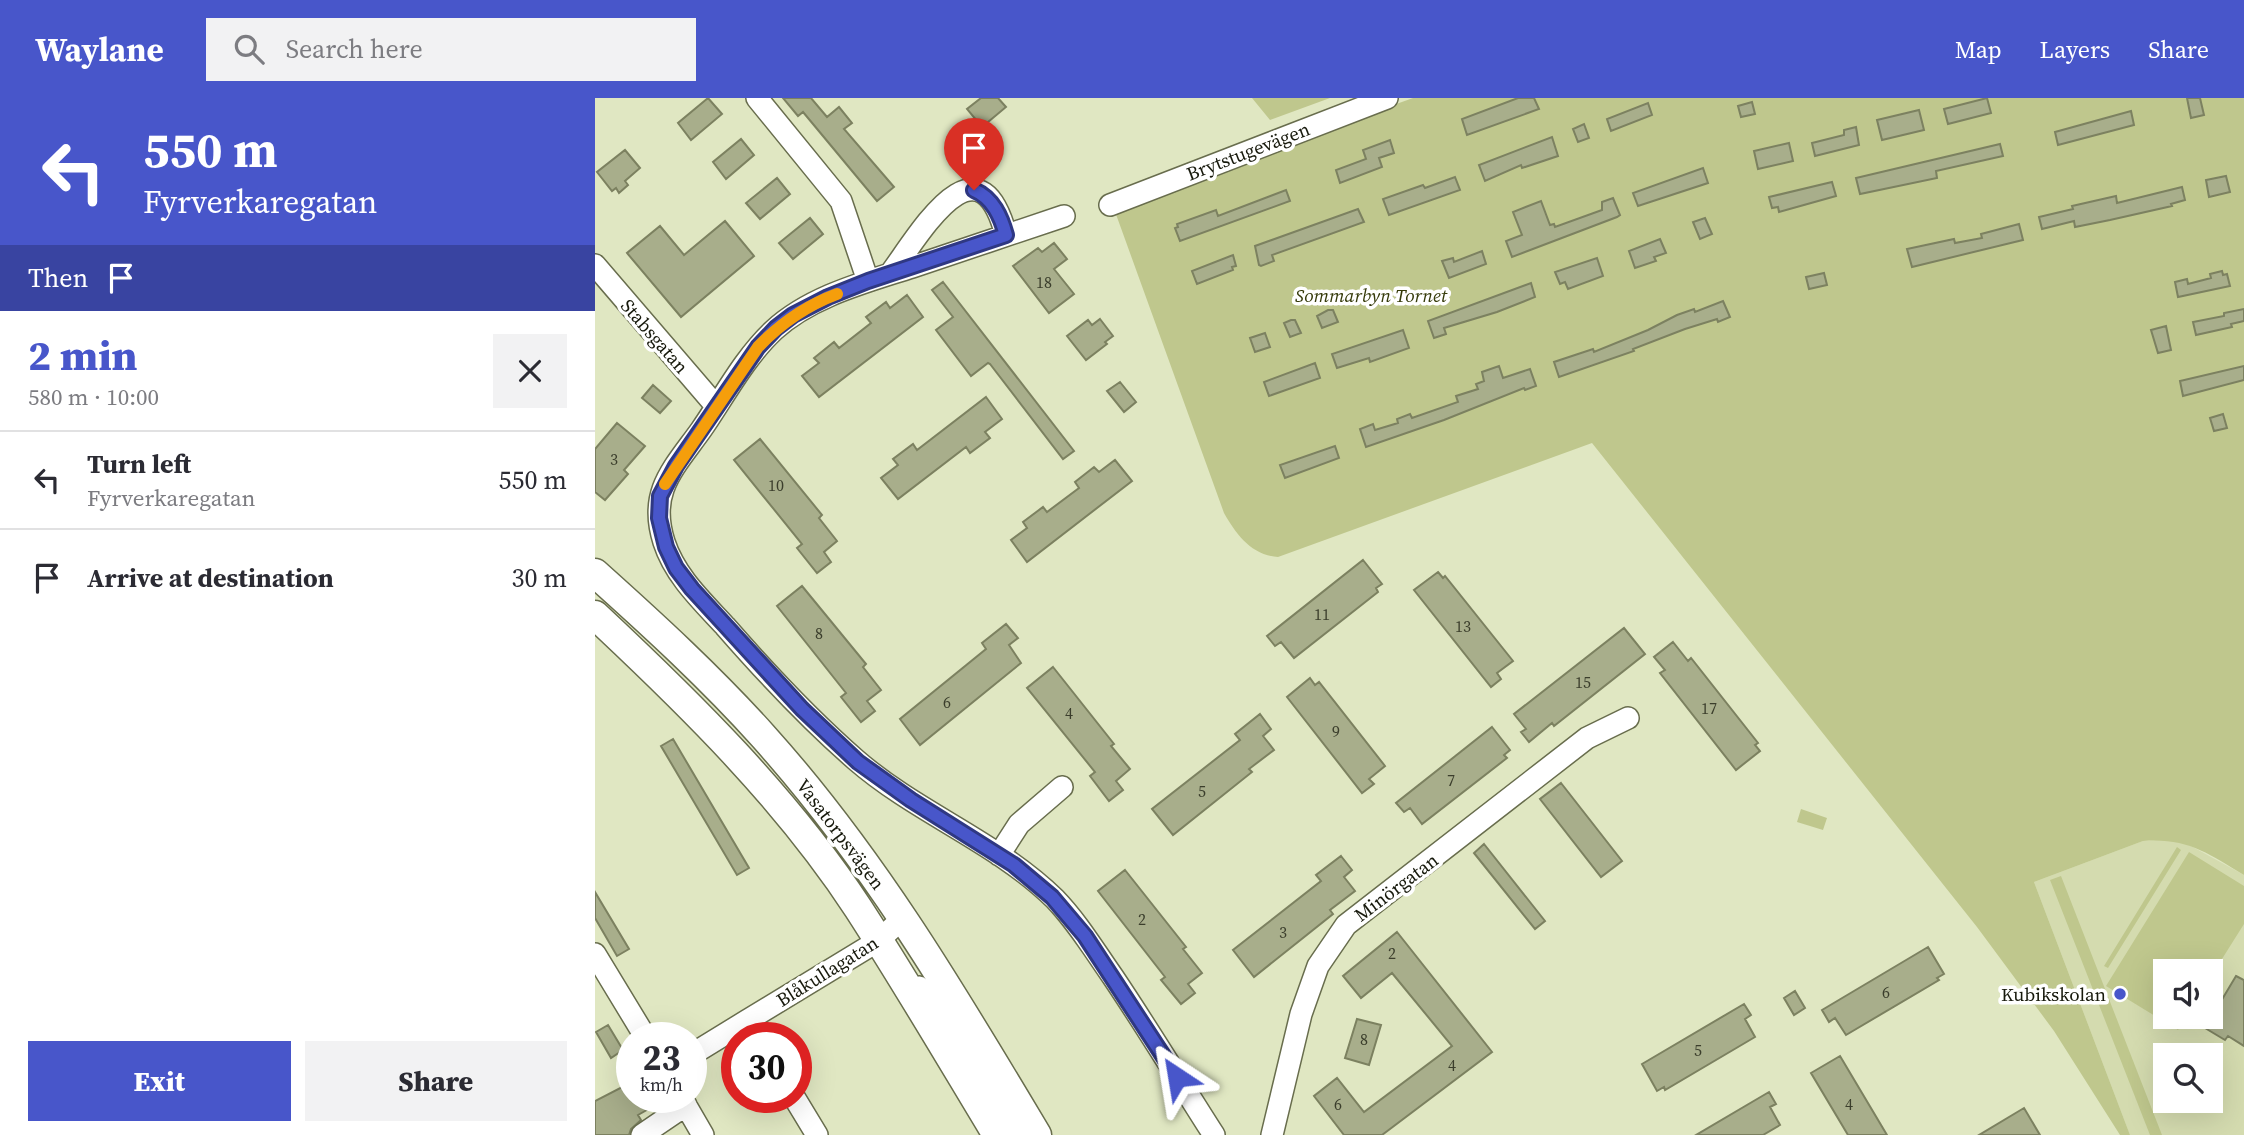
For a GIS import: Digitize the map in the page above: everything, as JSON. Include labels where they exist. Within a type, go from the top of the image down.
[{"type":"main road","name":"Vasatorpsvägen","points":[[595,573],[678,649],[763,735],[854,848],[903,918],[972,1026],[1037,1135]]},
{"type":"main road","name":"Vasatorpsvägen","points":[[595,615],[672,687],[738,756],[828,867],[857,907],[997,1135]]},
{"type":"street","points":[[757,98],[841,201],[868,281]]},
{"type":"street","name":"Brytstugevägen","points":[[1109,205],[1387,98]]},
{"type":"street","points":[[890,274],[941,206],[961,191],[974,190],[984,195],[1002,220],[1006,235]]},
{"type":"street","points":[[1064,216],[868,281],[804,309],[776,328],[758,347],[676,466],[660,496],[658,510],[663,538],[676,568],[754,659],[802,709],[858,762],[911,800],[999,856],[1040,887],[1076,923],[1214,1135]]},
{"type":"street","name":"Stabsgatan","points":[[595,265],[716,406]]},
{"type":"street","name":"Minörgatan","points":[[1272,1135],[1309,990],[1318,966],[1346,925],[1587,738],[1628,718]]},
{"type":"street","points":[[999,856],[1019,824],[1062,787]]},
{"type":"street","name":"Blåkullagatan","points":[[763,1022],[878,941],[903,918]]},
{"type":"street","points":[[878,941],[959,1032],[1020,1135]]},
{"type":"street","points":[[595,954],[636,1022]]},
{"type":"street","points":[[972,1026],[996,1094]]},
{"type":"street","points":[[642,1135],[669,1113]]},
{"type":"street","points":[[691,1113],[703,1135]]},
{"type":"street","points":[[804,1113],[817,1135]]},
{"type":"shaded area","name":"Kubikskolan","points":[[2175,840],[2244,875],[2244,1135],[2130,1135],[2034,882],[2143,841]]},
{"type":"green space","points":[[1252,98],[1330,98],[1270,120]]},
{"type":"green space","name":"Sommarbyn Tornet","points":[[1413,98],[2244,98],[2244,875],[2197,849],[2173,842],[2143,841],[2034,882],[2130,1135],[2120,1135],[2054,1031],[1977,927],[1592,443],[1278,557],[1252,548],[1234,528],[1224,513],[1113,206]]},
{"type":"green space","points":[[1801,809],[1827,818],[1823,830],[1797,822]]},
{"type":"green space","points":[[2177,847],[2181,850],[2108,968],[2104,966]]},
{"type":"green space","points":[[2189,852],[2244,886],[2244,924],[2222,959],[2153,959],[2153,1015],[2106,986]]},
{"type":"green space","points":[[2061,876],[2162,1135],[2150,1135],[2050,880]]},
{"type":"building","points":[[708,98],[722,114],[691,140],[678,123]]},
{"type":"building","points":[[783,98],[811,98],[827,117],[839,107],[852,123],[844,129],[894,187],[877,201],[803,112],[798,116]]},
{"type":"building","points":[[981,98],[998,98],[1006,107],[982,127],[967,109]]},
{"type":"building","points":[[1518,98],[1534,98],[1539,109],[1467,135],[1462,119]]},
{"type":"building","points":[[1987,98],[1991,113],[1948,124],[1944,109]]},
{"type":"building","points":[[2187,98],[2200,98],[2204,115],[2191,118]]},
{"type":"building","points":[[1752,102],[1755,114],[1741,117],[1738,106]]},
{"type":"building","points":[[1648,103],[1652,115],[1611,131],[1607,119]]},
{"type":"building","points":[[1919,110],[1924,130],[1882,140],[1877,120]]},
{"type":"building","points":[[2131,111],[2134,125],[2058,145],[2055,132]]},
{"type":"building","points":[[1584,124],[1589,138],[1578,142],[1573,129]]},
{"type":"building","points":[[1856,127],[1859,145],[1815,156],[1812,143],[1844,135],[1844,130]]},
{"type":"building","points":[[1552,137],[1558,156],[1522,168],[1521,165],[1485,181],[1479,165]]},
{"type":"building","points":[[741,139],[754,155],[726,179],[713,162]]},
{"type":"building","points":[[1390,140],[1394,153],[1379,158],[1382,167],[1340,183],[1336,170],[1366,159],[1363,150]]},
{"type":"building","points":[[1789,143],[1793,161],[1758,169],[1754,151]]},
{"type":"building","points":[[2000,144],[2003,156],[1936,171],[1937,178],[1860,194],[1856,178]]},
{"type":"building","points":[[625,150],[640,168],[625,181],[628,185],[619,193],[616,188],[612,191],[597,172]]},
{"type":"building","points":[[1703,168],[1708,183],[1638,206],[1633,193]]},
{"type":"building","points":[[2226,176],[2230,192],[2209,197],[2206,180]]},
{"type":"building","points":[[1455,177],[1460,190],[1389,215],[1383,199]]},
{"type":"building","points":[[777,178],[790,194],[760,219],[746,203]]},
{"type":"building","points":[[1832,182],[1836,196],[1779,212],[1778,207],[1772,208],[1769,197]]},
{"type":"building","points":[[2182,187],[2185,200],[2171,204],[2172,206],[2075,227],[2074,221],[2042,229],[2039,217],[2073,209],[2072,206],[2116,196],[2117,203]]},
{"type":"building","points":[[1286,190],[1290,201],[1180,241],[1175,228],[1178,227],[1177,224],[1216,210],[1218,216]]},
{"type":"building","points":[[1613,198],[1620,215],[1617,217],[1512,257],[1506,241],[1522,235],[1513,212],[1541,201],[1550,225],[1554,224],[1555,227],[1602,210],[1602,202]]},
{"type":"building","points":[[1358,209],[1364,222],[1272,255],[1274,261],[1259,265],[1255,246]]},
{"type":"building","points":[[810,218],[823,234],[793,259],[779,243]]},
{"type":"building","points":[[1705,218],[1712,234],[1700,239],[1693,222]]},
{"type":"building","points":[[725,221],[754,256],[681,317],[627,253],[660,226],[684,255]]},
{"type":"building","points":[[2019,224],[2023,240],[1912,267],[1907,249],[1954,239],[1955,243],[1982,238],[1981,234]]},
{"type":"building","points":[[1660,239],[1666,253],[1654,257],[1656,261],[1635,268],[1629,251]]},
{"type":"building","points":[[1054,243],[1067,259],[1054,269],[1074,294],[1049,313],[1013,266],[1038,248],[1042,252]]},
{"type":"building","points":[[1482,251],[1486,264],[1449,278],[1442,261],[1453,258],[1454,262]]},
{"type":"building","points":[[1233,255],[1236,266],[1232,267],[1233,270],[1197,284],[1192,271]]},
{"type":"building","points":[[1597,258],[1603,276],[1568,289],[1565,282],[1560,284],[1555,272]]},
{"type":"building","points":[[2222,271],[2223,275],[2227,274],[2230,286],[2178,297],[2175,282],[2187,279],[2188,284],[2211,278],[2210,274]]},
{"type":"building","points":[[1824,273],[1827,285],[1809,289],[1806,277]]},
{"type":"building","points":[[943,282],[1074,451],[1063,459],[990,364],[971,376],[936,330],[953,317],[932,290]]},
{"type":"building","points":[[1531,283],[1535,297],[1444,328],[1446,334],[1434,338],[1428,321]]},
{"type":"building","points":[[907,295],[923,317],[819,397],[802,376],[819,363],[814,358],[834,342],[839,348],[871,323],[866,317],[886,302],[890,308]]},
{"type":"building","points":[[1723,301],[1730,317],[1685,329],[1633,349],[1634,351],[1559,377],[1554,362],[1593,349],[1594,352],[1677,315],[1694,309],[1695,312]]},
{"type":"building","points":[[2244,309],[2244,321],[2231,324],[2232,327],[2196,335],[2193,322]]},
{"type":"building","points":[[1333,310],[1338,322],[1322,328],[1317,316]]},
{"type":"building","points":[[1100,319],[1113,336],[1086,360],[1067,336],[1088,320],[1092,325]]},
{"type":"building","points":[[1295,320],[1301,333],[1290,337],[1284,323]]},
{"type":"building","points":[[2166,326],[2171,350],[2158,353],[2151,330]]},
{"type":"building","points":[[1403,330],[1409,348],[1370,362],[1369,358],[1337,368],[1332,354]]},
{"type":"building","points":[[1265,333],[1270,347],[1255,352],[1250,338]]},
{"type":"building","points":[[1315,363],[1320,378],[1269,396],[1264,382]]},
{"type":"building","points":[[1499,366],[1503,378],[1530,369],[1536,386],[1525,390],[1524,388],[1366,447],[1360,429],[1373,424],[1375,430],[1398,423],[1397,419],[1410,414],[1412,418],[1458,402],[1456,396],[1478,389],[1476,384],[1484,381],[1482,372]]},
{"type":"building","points":[[2244,366],[2244,380],[2183,396],[2180,381]]},
{"type":"building","points":[[1120,382],[1136,402],[1124,412],[1107,391]]},
{"type":"building","points":[[653,385],[671,401],[660,413],[642,398]]},
{"type":"building","points":[[986,397],[1002,419],[985,432],[990,438],[970,453],[966,447],[898,499],[881,478],[898,465],[893,459],[913,444],[917,450]]},
{"type":"building","points":[[2223,414],[2227,428],[2214,431],[2210,418]]},
{"type":"building","points":[[617,423],[645,446],[624,470],[628,474],[605,500],[595,492],[595,449]]},
{"type":"building","points":[[760,439],[822,515],[819,518],[837,541],[824,552],[831,562],[817,573],[797,548],[802,544],[734,460]]},
{"type":"building","points":[[1335,446],[1339,458],[1285,478],[1280,465]]},
{"type":"building","points":[[1115,460],[1132,481],[1027,562],[1011,540],[1027,528],[1023,522],[1043,507],[1047,512],[1079,488],[1075,482],[1094,467],[1099,472]]},
{"type":"building","points":[[1363,560],[1382,584],[1376,588],[1378,592],[1294,658],[1281,642],[1275,646],[1267,636]]},
{"type":"building","points":[[1438,572],[1443,578],[1445,576],[1513,661],[1497,673],[1501,679],[1491,687],[1414,590]]},
{"type":"building","points":[[802,586],[866,664],[863,667],[881,690],[867,701],[875,711],[861,722],[841,697],[846,693],[777,606]]},
{"type":"building","points":[[1006,624],[1018,638],[1009,645],[1021,663],[920,745],[900,719],[986,649],[982,643]]},
{"type":"building","points":[[1624,628],[1645,654],[1554,726],[1552,723],[1529,742],[1521,732],[1526,729],[1514,714]]},
{"type":"building","points":[[1673,642],[1688,661],[1691,658],[1758,743],[1755,745],[1760,751],[1736,770],[1660,673],[1665,670],[1654,657]]},
{"type":"building","points":[[1053,667],[1114,744],[1111,746],[1130,769],[1116,781],[1123,790],[1109,801],[1090,776],[1095,772],[1027,688]]},
{"type":"building","points":[[1310,678],[1315,685],[1319,682],[1385,766],[1369,779],[1374,784],[1362,793],[1287,697]]},
{"type":"building","points":[[1260,714],[1271,729],[1263,736],[1274,750],[1249,769],[1252,772],[1173,835],[1152,809],[1240,740],[1235,734]]},
{"type":"building","points":[[1492,727],[1510,750],[1504,755],[1507,758],[1422,824],[1410,808],[1404,812],[1396,803]]},
{"type":"building","points":[[673,739],[749,868],[737,875],[661,746]]},
{"type":"building","points":[[1561,783],[1622,861],[1601,877],[1540,799]]},
{"type":"building","points":[[1484,844],[1545,921],[1535,929],[1474,853]]},
{"type":"building","points":[[1341,856],[1352,870],[1344,877],[1355,891],[1330,910],[1333,914],[1254,977],[1233,950],[1321,881],[1316,875]]},
{"type":"building","points":[[1125,870],[1186,947],[1183,949],[1202,973],[1188,984],[1195,993],[1181,1004],[1161,980],[1165,977],[1098,891]]},
{"type":"building","points":[[595,892],[629,949],[617,956],[595,918]]},
{"type":"building","points":[[1397,932],[1492,1052],[1382,1135],[1344,1135],[1314,1096],[1337,1078],[1364,1112],[1452,1046],[1392,973],[1361,998],[1343,976]]},
{"type":"building","points":[[1928,947],[1944,974],[1937,978],[1939,980],[1846,1035],[1835,1018],[1829,1022],[1822,1010]]},
{"type":"building","points":[[2236,976],[2244,980],[2244,1046],[2228,1036],[2225,1040],[2207,1029],[2223,1029],[2223,998]]},
{"type":"building","points":[[1795,991],[1805,1008],[1794,1015],[1784,998]]},
{"type":"building","points":[[1744,1004],[1751,1015],[1745,1019],[1755,1037],[1665,1090],[1664,1087],[1657,1091],[1642,1064]]},
{"type":"building","points":[[1357,1019],[1381,1025],[1369,1065],[1345,1058]]},
{"type":"building","points":[[608,1025],[616,1038],[616,1055],[611,1058],[596,1032]]},
{"type":"building","points":[[1840,1056],[1887,1135],[1848,1135],[1811,1073]]},
{"type":"building","points":[[616,1090],[616,1113],[642,1113],[638,1115],[641,1120],[631,1129],[629,1135],[595,1135],[595,1101]]},
{"type":"building","points":[[1769,1092],[1776,1104],[1770,1107],[1780,1125],[1763,1135],[1696,1135]]},
{"type":"building","points":[[2024,1108],[2040,1135],[1979,1135]]},
{"type":"slow traffic","points":[[665,484],[758,347],[793,315],[837,294]]},
{"type":"place","name":"Kubikskolan","points":[[2120,994]]},
{"type":"route","points":[[974,190],[993,204],[1002,220],[1006,235],[828,297],[793,315],[758,347],[661,490],[658,510],[663,538],[676,568],[692,589],[754,659],[858,762],[911,800],[1014,865],[1069,914],[1177,1077]]}]
